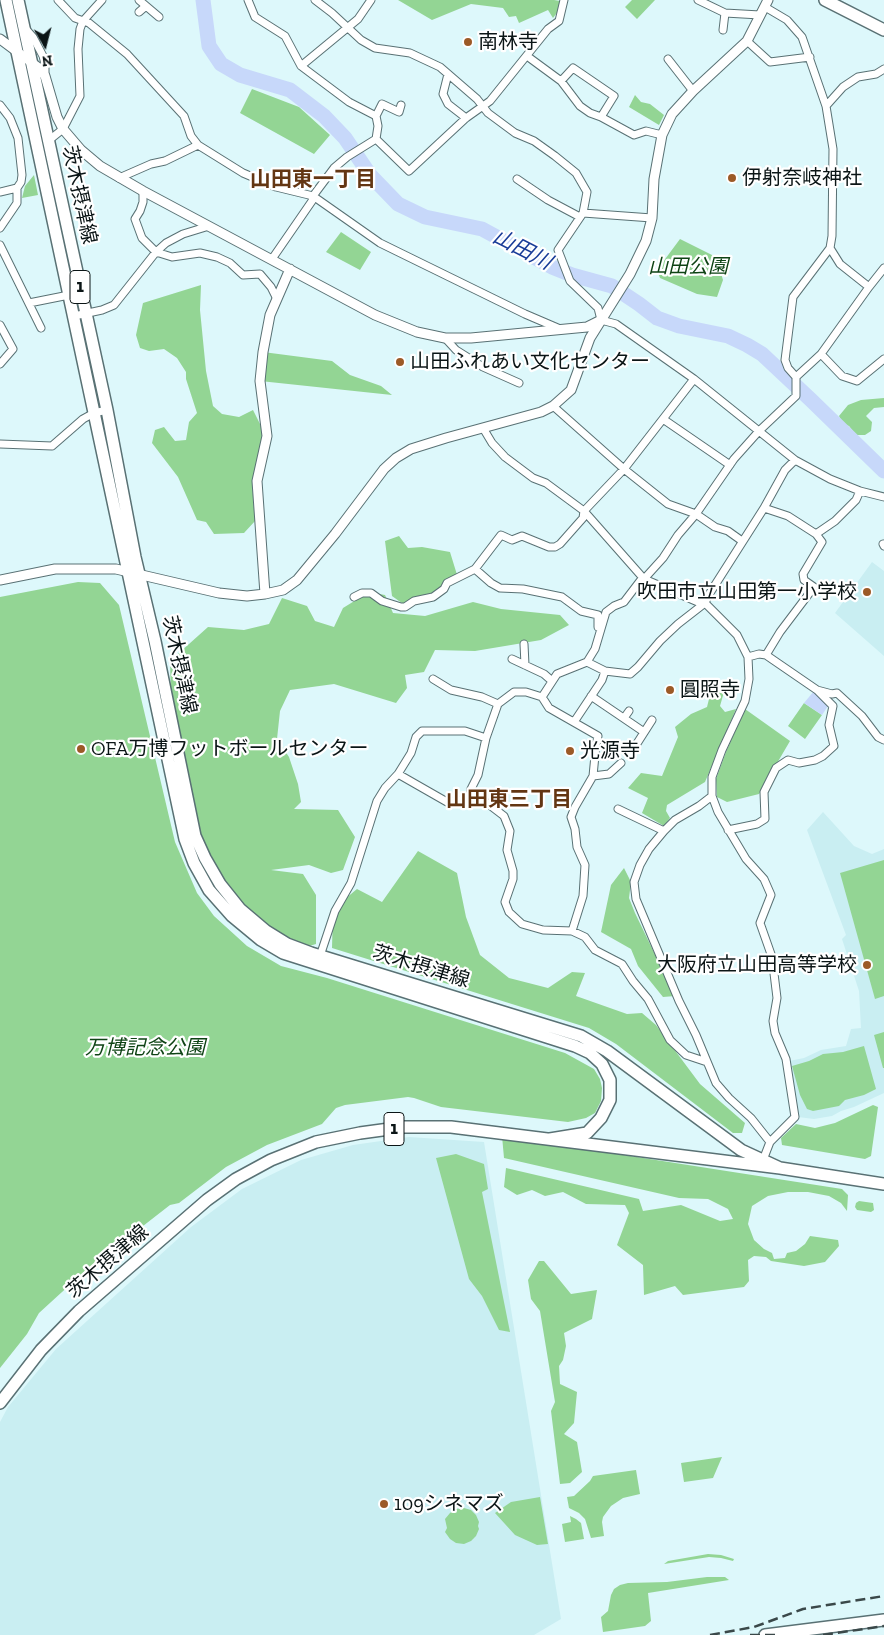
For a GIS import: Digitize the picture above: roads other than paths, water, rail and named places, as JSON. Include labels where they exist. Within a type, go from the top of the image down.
[{"type":"main road","name":"茨木摂津線","points":[[6,0],[185,839],[194,863],[209,890],[232,916],[261,940],[283,953],[319,960],[581,1036],[607,1050],[741,1150],[780,1168]]},
{"type":"main road","name":"茨木摂津線","points":[[18,0],[107,410],[140,575],[156,641],[195,836],[205,858],[220,884],[240,909],[266,931],[287,944],[319,960],[566,1043],[590,1053],[602,1064],[610,1080],[610,1100],[601,1118],[587,1134],[550,1139]]},
{"type":"main road","points":[[825,0],[884,30]]},
{"type":"main road","name":"茨木摂津線","points":[[0,1403],[41,1350],[79,1311],[207,1200],[236,1179],[271,1160],[316,1142],[404,1127],[451,1127],[780,1168],[884,1184]]},
{"type":"main road","points":[[765,1635],[884,1620]]},
{"type":"street","points":[[58,0],[75,18],[89,23],[127,54],[184,116],[191,136],[198,145],[243,173],[276,187],[313,196],[380,243],[524,314],[560,328]]},
{"type":"street","points":[[48,141],[63,129],[80,96],[78,49],[80,29],[83,21],[102,0]]},
{"type":"street","points":[[139,0],[159,17]]},
{"type":"street","points":[[248,0],[255,17],[285,36],[301,66],[349,102],[376,116]]},
{"type":"street","points":[[315,0],[332,13],[346,28],[375,48],[410,54],[440,67],[477,99],[488,113],[515,132],[534,141],[576,174],[587,192],[582,215],[558,250],[570,281],[598,308],[601,320]]},
{"type":"street","points":[[301,66],[358,19],[371,0]]},
{"type":"street","points":[[376,139],[409,171],[466,118],[490,101],[548,29],[559,21],[564,0]]},
{"type":"street","points":[[542,697],[557,674],[587,662],[595,649],[606,612],[624,602],[640,581],[663,558],[730,464],[759,431],[796,396],[796,377],[788,368],[785,360],[793,297],[830,248],[832,236],[833,149],[826,106],[802,37],[787,20],[764,7],[725,13],[698,0]]},
{"type":"street","points":[[140,12],[146,6]]},
{"type":"street","points":[[0,580],[55,569],[116,569],[218,593],[247,596],[283,590],[297,580],[340,528],[384,469],[396,458],[411,449],[541,412],[553,406],[571,390],[590,338],[626,281],[643,247],[652,218],[654,179],[662,135],[672,114],[693,91],[747,41],[764,7]]},
{"type":"street","points":[[723,30],[725,13]]},
{"type":"street","points":[[23,26],[33,37],[43,56],[45,76]]},
{"type":"street","points":[[0,39],[40,68],[45,76],[57,117],[63,129],[81,150],[100,166],[375,315],[417,332],[445,338],[471,338],[586,326],[601,320],[616,324],[694,379],[795,460],[830,479],[860,491],[884,496]]},
{"type":"street","points":[[747,41],[770,62],[810,57]]},
{"type":"street","points":[[527,56],[562,81],[580,106],[590,113],[601,116],[634,135],[646,131],[662,135]]},
{"type":"street","points":[[668,59],[693,91]]},
{"type":"street","points":[[562,81],[572,68],[614,96],[601,116]]},
{"type":"street","points":[[826,106],[843,88],[858,77],[876,74],[884,69]]},
{"type":"street","points":[[448,74],[443,94],[448,104],[466,118]]},
{"type":"street","points":[[376,139],[378,126],[376,116],[382,104],[399,112],[401,105]]},
{"type":"street","points":[[0,105],[10,118],[18,138],[22,174],[21,182],[17,188],[16,204],[0,228]]},
{"type":"street","points":[[272,260],[312,201],[313,196],[334,168],[346,157],[376,139]]},
{"type":"street","points":[[119,178],[151,164],[165,161],[198,145]]},
{"type":"street","points":[[517,179],[548,200],[582,215],[652,218]]},
{"type":"street","points":[[0,192],[17,188]]},
{"type":"street","points":[[143,191],[143,202],[135,219],[142,238],[156,252],[172,257],[200,253],[230,263],[243,275],[260,274],[278,299]]},
{"type":"street","points":[[74,316],[102,310],[114,304],[156,252],[166,243],[183,234],[209,226]]},
{"type":"street","points":[[0,245],[41,328]]},
{"type":"street","points":[[830,248],[840,264],[869,287]]},
{"type":"street","points":[[796,377],[822,354],[884,268]]},
{"type":"street","points":[[265,594],[257,481],[267,436],[260,381],[270,315],[290,269]]},
{"type":"street","points":[[29,303],[69,295]]},
{"type":"street","points":[[0,326],[12,349],[0,364]]},
{"type":"street","points":[[445,338],[463,355],[519,384]]},
{"type":"street","points":[[822,354],[842,376],[857,381],[884,359]]},
{"type":"street","points":[[354,598],[362,594],[371,593],[382,601],[401,608],[414,601],[433,597],[444,589],[447,584],[475,569],[501,535],[512,540],[522,536],[549,547],[555,547],[560,544],[583,518],[584,511],[624,469],[694,379]]},
{"type":"street","points":[[553,406],[624,469],[668,504],[696,514],[715,527],[728,531],[742,541]]},
{"type":"street","points":[[0,444],[52,446],[83,419],[94,413],[107,410]]},
{"type":"street","points":[[663,419],[730,464]]},
{"type":"street","points":[[483,428],[492,443],[505,457],[533,478],[546,483],[584,511],[644,579],[698,602],[706,603],[737,636],[748,657],[750,679],[745,702],[722,750],[712,778],[712,796],[728,830],[746,859],[764,879],[771,895],[760,922],[772,957],[778,998],[773,1021],[775,1033],[786,1059],[795,1117],[770,1142],[763,1160]]},
{"type":"street","points":[[587,662],[605,671],[630,674],[660,641],[684,619],[706,603],[708,596],[764,508],[785,470],[795,460]]},
{"type":"street","points":[[816,534],[835,521],[856,500],[860,491]]},
{"type":"street","points":[[764,508],[788,516],[816,534],[822,542],[803,574],[804,580],[814,587],[780,632],[766,655]]},
{"type":"street","points":[[475,569],[500,588],[523,589],[562,597],[581,611],[598,615],[598,635]]},
{"type":"street","points":[[524,644],[525,665]]},
{"type":"street","points":[[728,830],[757,824],[765,819],[764,792],[776,768],[788,760],[799,763],[815,760],[823,756],[834,746],[829,725],[832,706],[817,690],[766,655],[759,654],[748,657]]},
{"type":"street","points":[[512,659],[544,674],[552,681]]},
{"type":"street","points":[[574,722],[605,671]]},
{"type":"street","points":[[433,679],[451,690],[482,697],[498,704]]},
{"type":"street","points":[[817,690],[837,694],[862,716],[878,737],[884,740]]},
{"type":"street","points":[[470,795],[478,775],[486,738],[498,704],[514,692],[526,692],[542,697],[549,708],[598,736],[593,776],[571,817],[575,829],[577,847],[585,865],[583,896],[572,930]]},
{"type":"street","points":[[591,696],[644,732]]},
{"type":"street","points":[[624,718],[629,711]]},
{"type":"street","points":[[636,745],[652,720]]},
{"type":"street","points":[[319,960],[335,911],[350,883],[377,801],[385,788],[398,774],[411,753],[416,737],[422,731],[464,731],[486,738]]},
{"type":"street","points":[[593,776],[609,774],[621,763]]},
{"type":"street","points":[[398,774],[447,802],[461,800],[470,795]]},
{"type":"street","points":[[470,795],[483,800],[504,816],[510,831],[507,850],[513,879],[505,902],[509,912],[522,924],[543,930],[572,930],[585,937],[595,950],[622,964],[648,999],[670,1040],[686,1056],[707,1062]]},
{"type":"street","points":[[712,796],[675,820],[649,849],[640,865],[634,882],[636,899],[716,1083],[751,1118],[770,1142]]},
{"type":"street","points":[[618,809],[664,831]]},
{"type":"waterway","name":"山田川","points":[[203,0],[209,46],[221,64],[240,75],[290,90],[324,116],[345,138],[370,175],[398,204],[425,217],[482,229],[552,267],[572,275],[612,286],[657,318],[679,326],[728,336],[747,345],[762,354],[884,471]]},
{"type":"railway","points":[[710,1635],[754,1627],[803,1609],[884,1596]]},
{"type":"railway","points":[[823,1635],[884,1626]]},
{"type":"railway","points":[[750,1635],[779,1635]]},
{"type":"place","name":"南林寺","points":[[468,42]]},
{"type":"place","name":"伊射奈岐神社","points":[[732,178]]},
{"type":"place","name":"山田ふれあい文化センター","points":[[400,362]]},
{"type":"place","name":"吹田市立山田第一小学校","points":[[867,592]]},
{"type":"place","name":"圓照寺","points":[[670,690]]},
{"type":"place","name":"OFA万博フットボールセンター","points":[[81,749]]},
{"type":"place","name":"光源寺","points":[[570,751]]},
{"type":"place","name":"大阪府立山田高等学校","points":[[867,965]]},
{"type":"place","name":"109シネマズ","points":[[384,1504]]},
{"type":"district","name":"山田東一丁目","points":[[313,180]]},
{"type":"district","name":"山田東三丁目","points":[[509,800]]},
{"type":"park label","name":"山田公園","points":[[688,267]]},
{"type":"park label","name":"万博記念公園","points":[[145,1048]]}]
